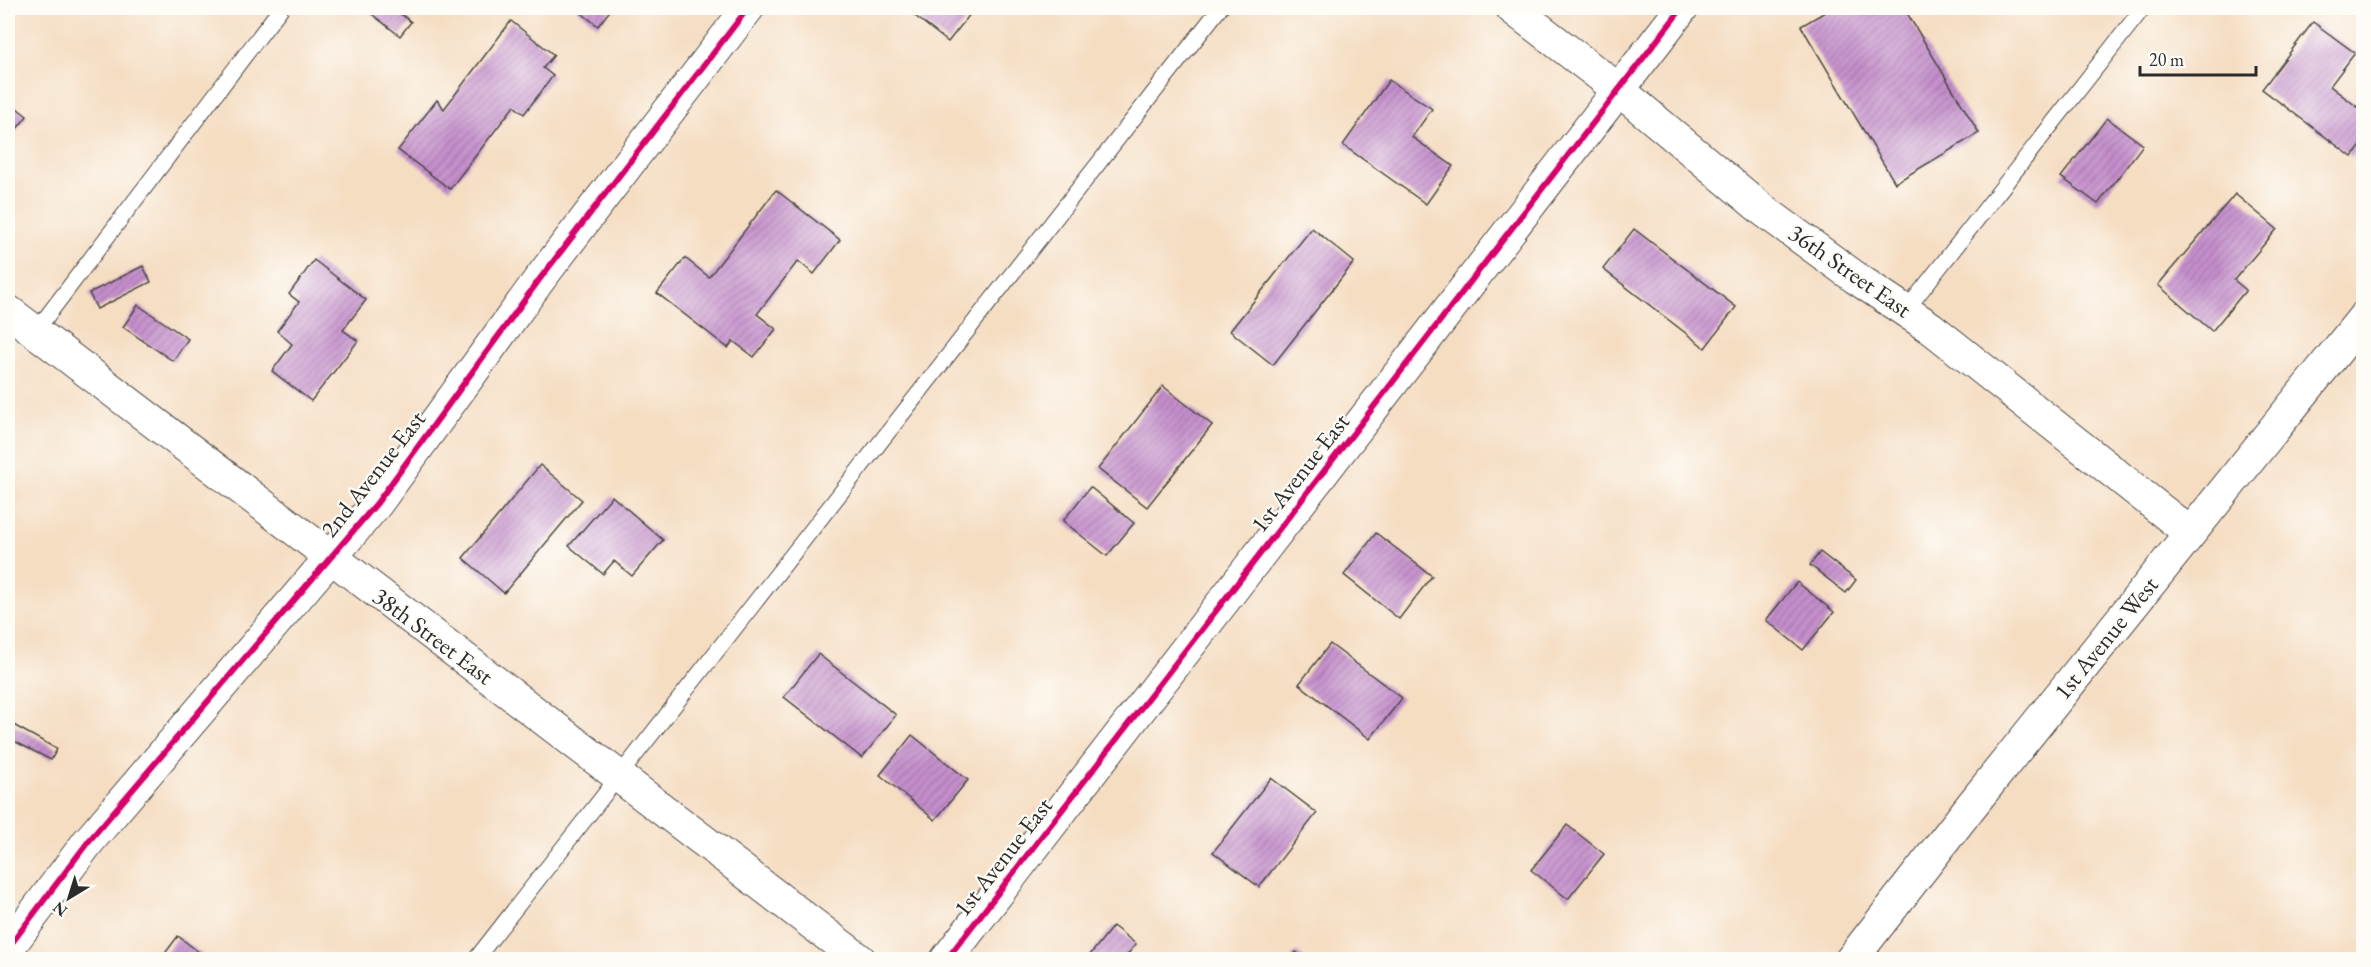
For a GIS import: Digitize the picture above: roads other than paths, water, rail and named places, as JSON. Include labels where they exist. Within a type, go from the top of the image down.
[{"type":"street","name":"2nd Avenue East","points":[[8,948],[88,842],[377,502],[539,280],[748,8]]},
{"type":"street","name":"36th Street East","points":[[1512,8],[1619,90],[1763,210],[1856,278],[1931,328],[2190,533]]},
{"type":"street","name":"1st Avenue East","points":[[946,960],[1682,8]]},
{"type":"street","name":"38th Street East","points":[[8,311],[860,960]]},
{"type":"street","name":"1st Avenue West","points":[[1851,960],[1971,806],[2364,317]]},
{"type":"lane","points":[[35,332],[281,8]]},
{"type":"lane","points":[[475,960],[1220,8]]},
{"type":"lane","points":[[1906,310],[2144,8]]}]
